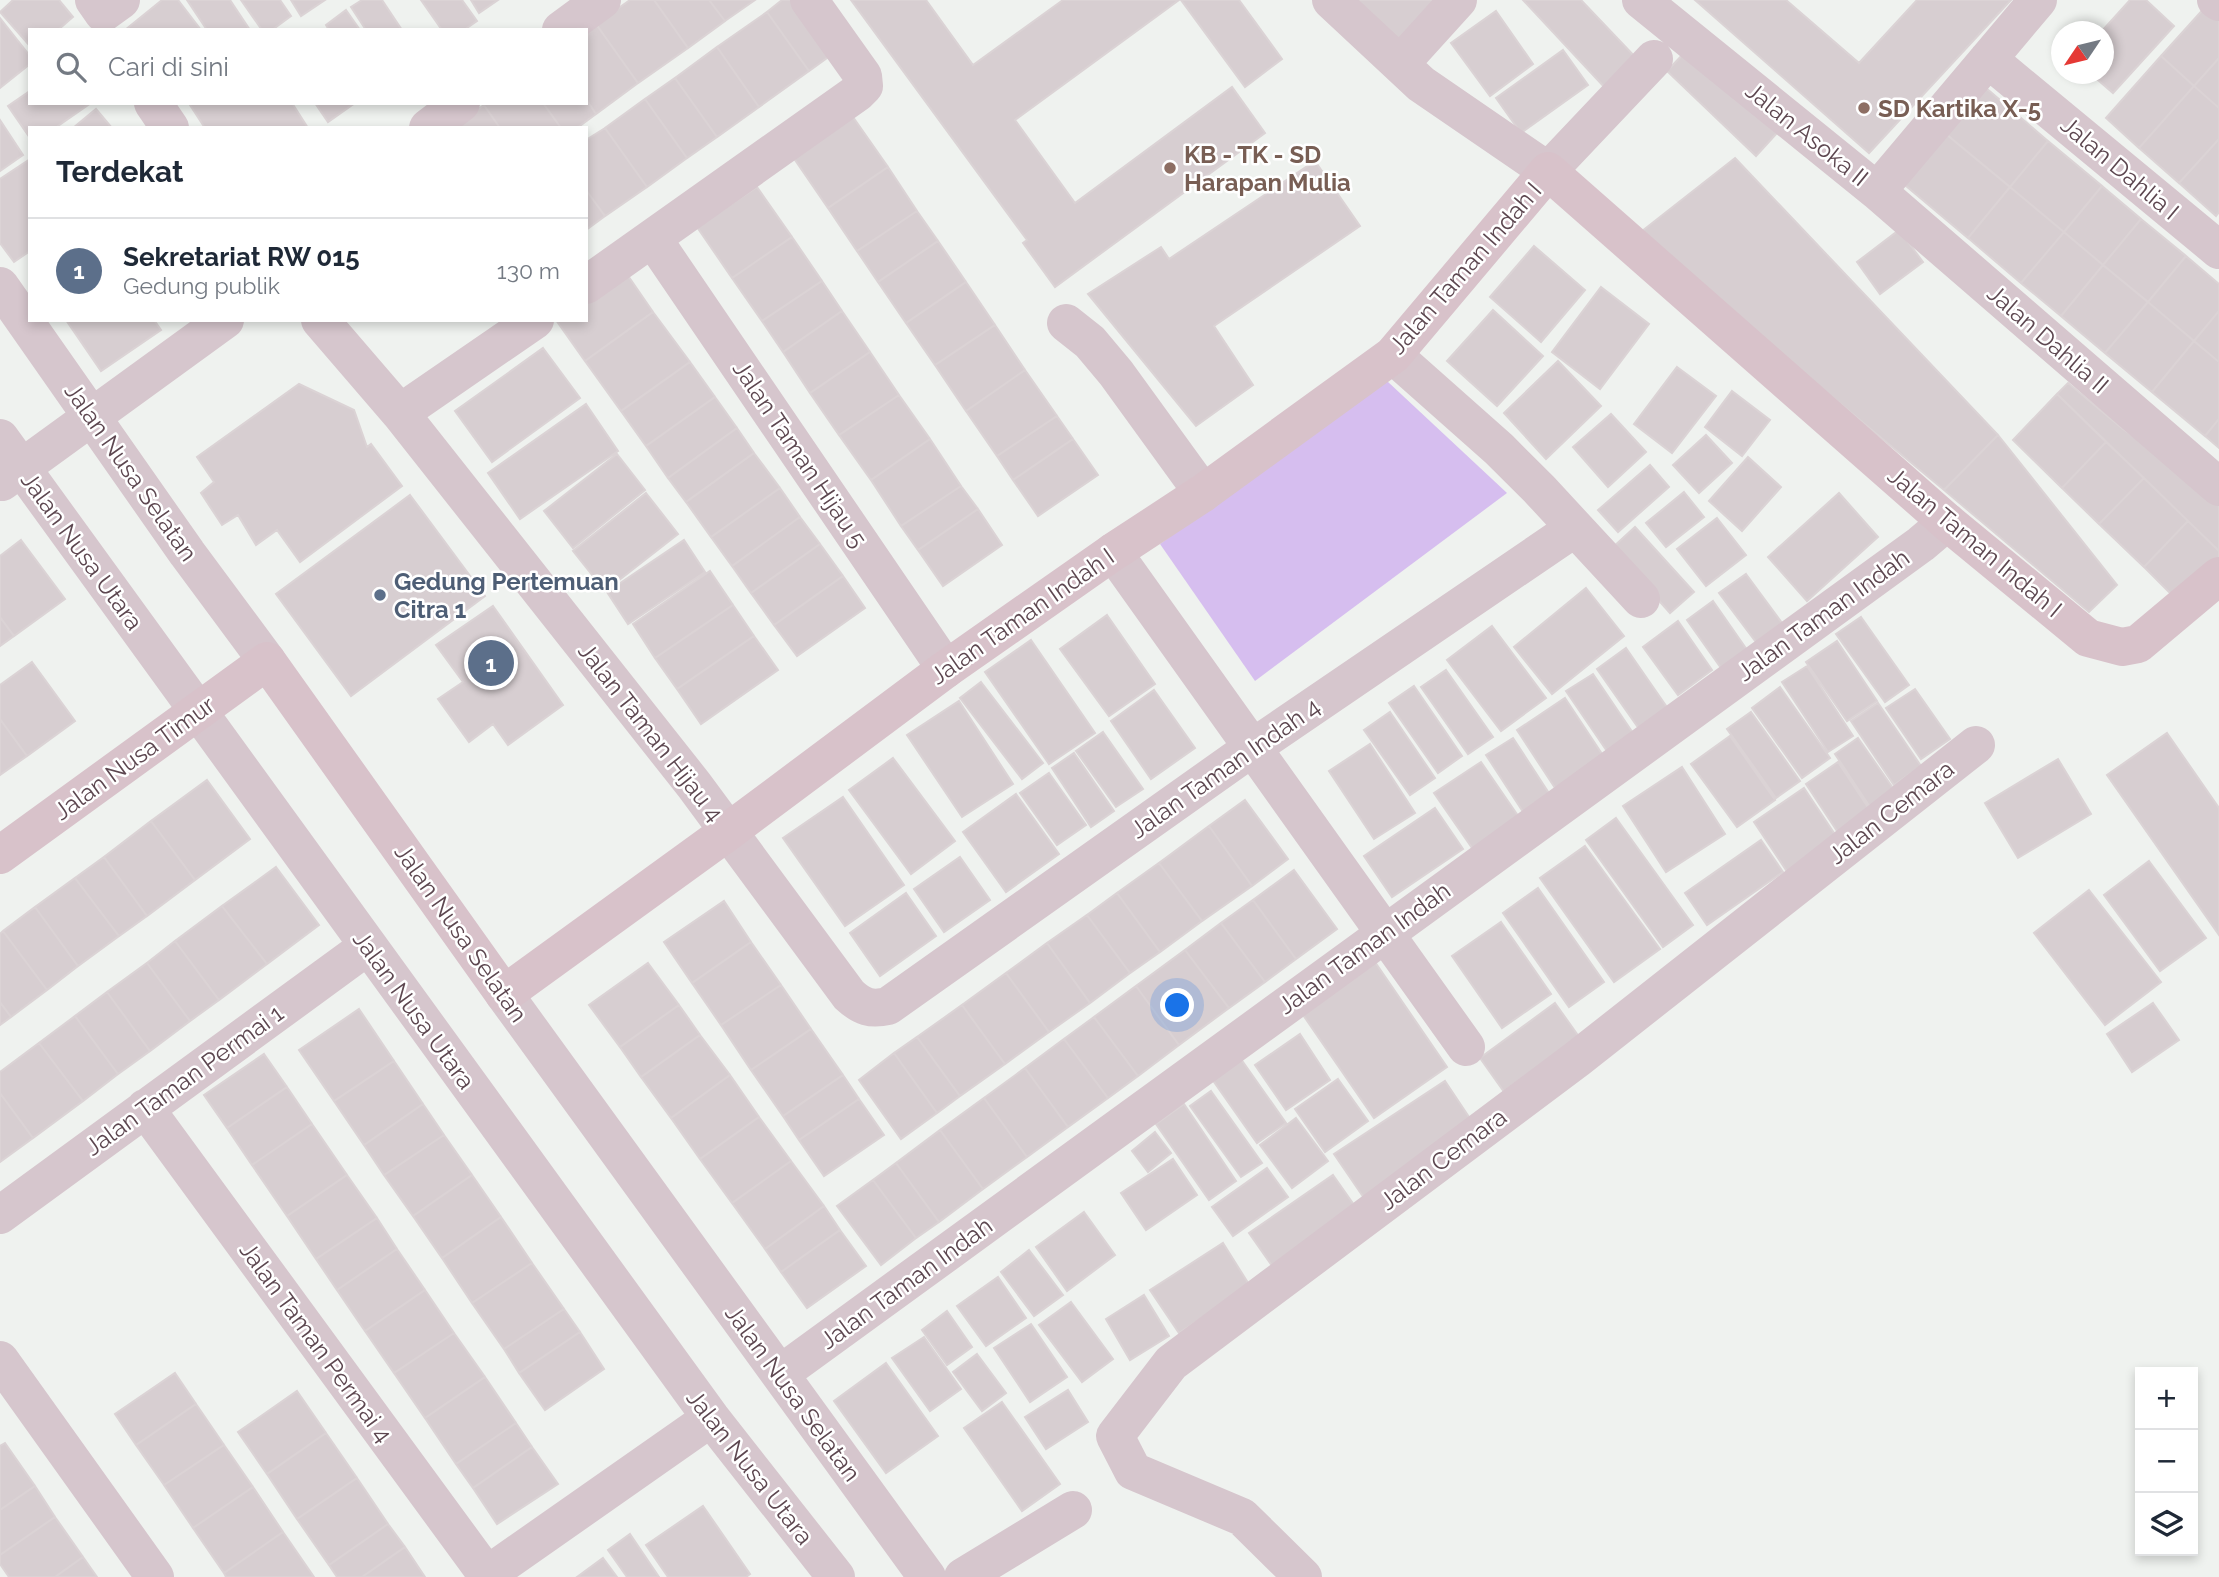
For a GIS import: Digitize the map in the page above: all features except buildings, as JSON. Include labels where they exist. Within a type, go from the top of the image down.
[{"type":"street","points":[[564,28],[602,0]]},
{"type":"street","points":[[588,284],[864,86],[863,76],[808,0]]},
{"type":"street","points":[[1331,0],[1421,84],[1548,171],[1654,59]]},
{"type":"street","points":[[1400,64],[1458,0]]},
{"type":"street","name":"Jalan Asoka II","points":[[1641,0],[1877,191],[2038,0]]},
{"type":"street","name":"Jalan Dahlia I","points":[[1988,59],[2219,250]]},
{"type":"street","points":[[154,105],[169,126]]},
{"type":"street","points":[[431,126],[458,105]]},
{"type":"street","name":"Jalan Taman Indah I","points":[[504,994],[946,669],[1113,552],[1203,493],[1393,355],[1548,171],[1947,522],[2088,638],[2122,647],[2138,644],[2219,576]]},
{"type":"street","name":"Jalan Dahlia II","points":[[1877,191],[2219,487]]},
{"type":"street","name":"Jalan Taman Hijau 5","points":[[653,239],[946,669]]},
{"type":"street","name":"Jalan Nusa Selatan","points":[[0,286],[187,553],[927,1577]]},
{"type":"street","points":[[7,463],[92,415],[222,322]]},
{"type":"street","name":"Jalan Taman Hijau 4","points":[[322,322],[400,413],[729,831],[849,995],[861,1006],[875,1009]]},
{"type":"street","points":[[400,413],[532,322]]},
{"type":"street","points":[[1066,323],[1090,342],[1116,373],[1203,493]]},
{"type":"street","points":[[1393,355],[1499,449],[1641,599]]},
{"type":"street","name":"Jalan Nusa Utara","points":[[7,463],[198,711],[711,1418],[836,1577]]},
{"type":"street","name":"Jalan Taman Indah","points":[[780,1374],[1921,544],[1947,522]]},
{"type":"street","name":"Jalan Taman Indah 4","points":[[875,1009],[888,1006],[1252,748],[1575,528]]},
{"type":"street","points":[[1113,552],[1466,1047]]},
{"type":"street","name":"Jalan Nusa Timur","points":[[0,855],[267,661]]},
{"type":"street","name":"Jalan Cemara","points":[[1303,1577],[1242,1517],[1133,1471],[1115,1436],[1171,1363],[1577,1059],[1976,745]]},
{"type":"street","name":"Jalan Taman Permai 1","points":[[0,1215],[368,946]]},
{"type":"street","name":"Jalan Taman Permai 4","points":[[145,1108],[486,1576]]},
{"type":"street","points":[[0,1360],[155,1577]]},
{"type":"street","points":[[486,1576],[711,1418]]},
{"type":"street","points":[[963,1577],[1073,1510]]},
{"type":"shaded area","points":[[1387,381],[1507,493],[1255,681],[1160,544]]},
{"type":"place","name":"SD Kartika X-5","points":[[1864,108]]},
{"type":"place","name":"KB - TK - SD Harapan Mulia","points":[[1170,168]]},
{"type":"place","name":"Gedung Pertemuan Citra 1","points":[[380,595]]},
{"type":"place","name":"Sekretariat RW 015","points":[[491,663]]}]
